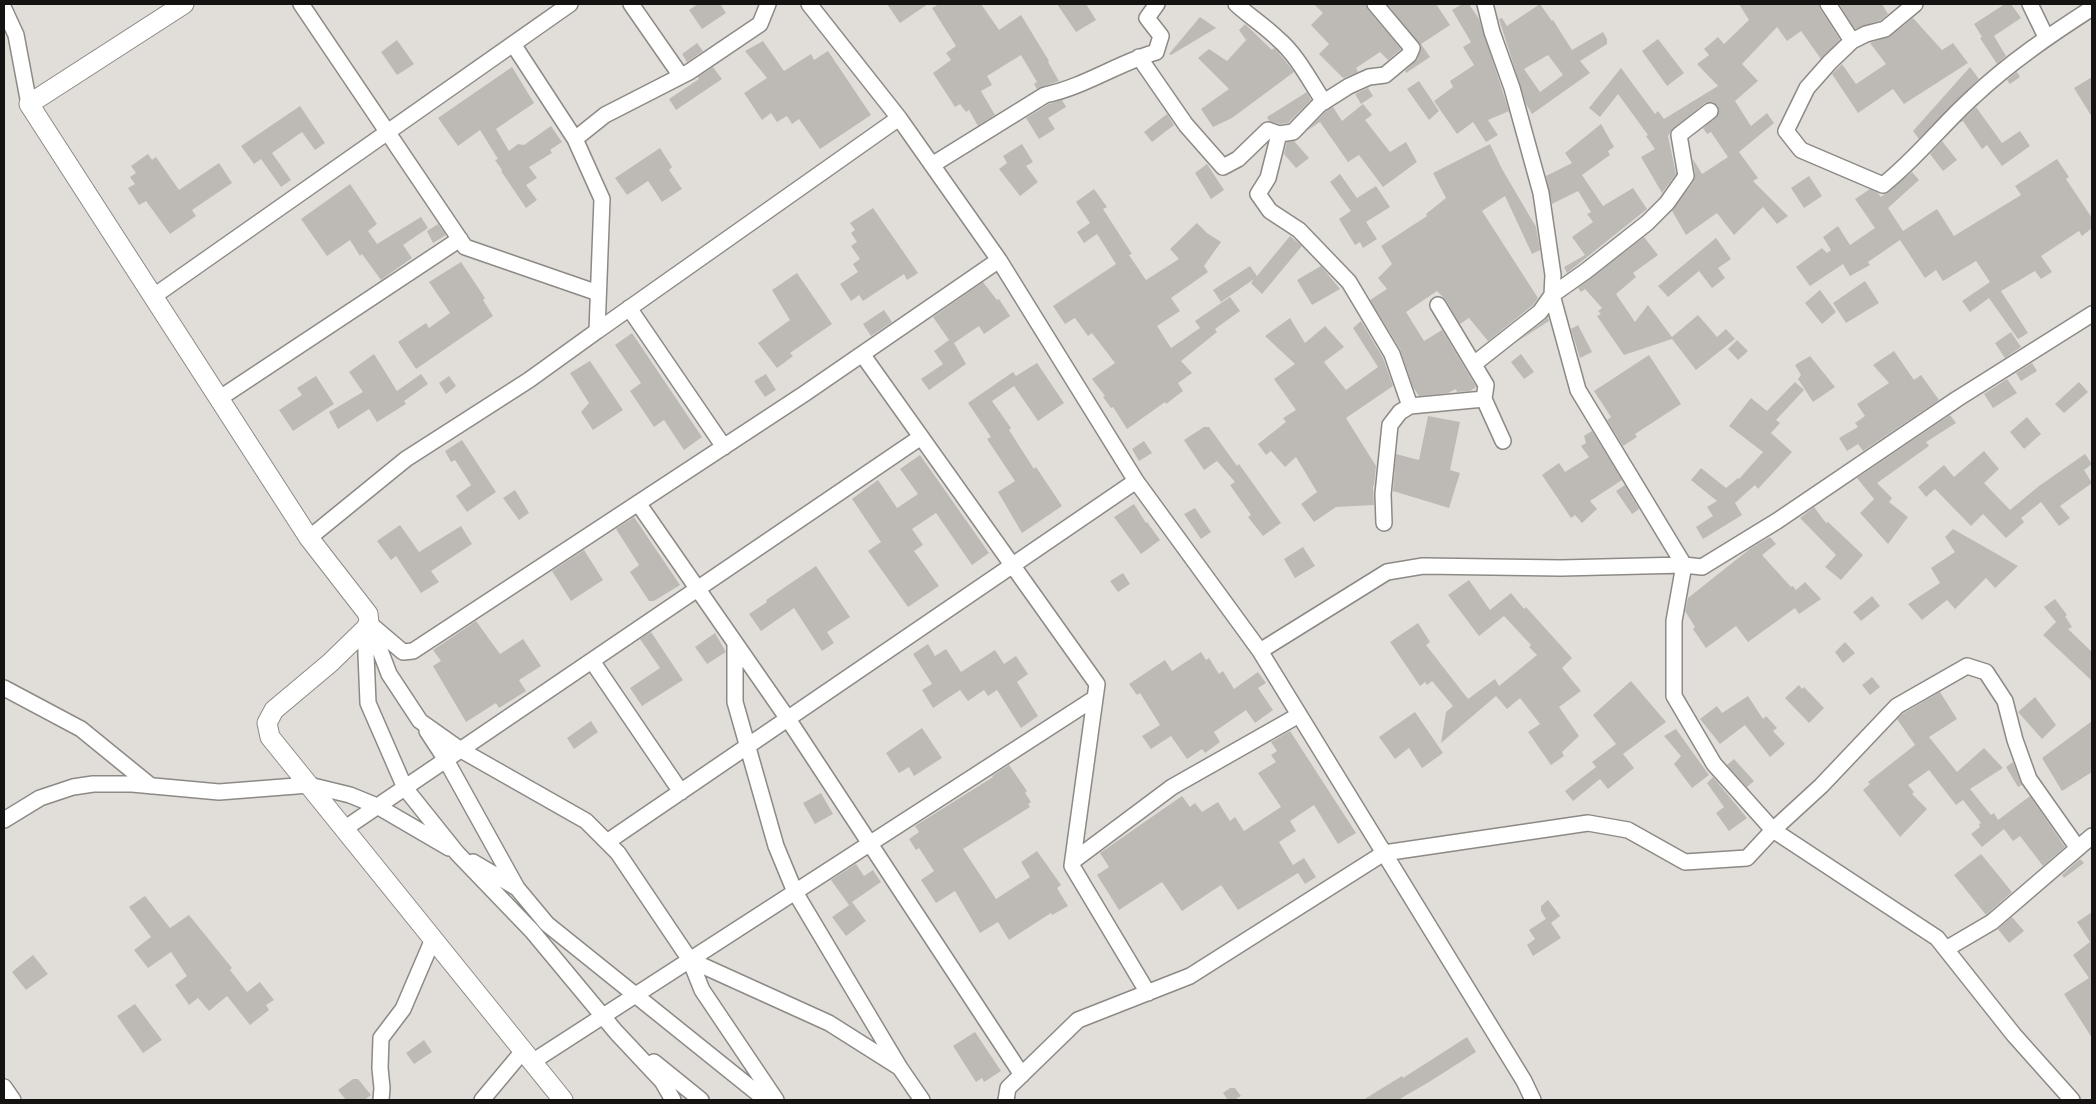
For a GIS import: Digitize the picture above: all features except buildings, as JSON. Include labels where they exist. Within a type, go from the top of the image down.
[{"type":"street","points":[[29,104],[184,4]]},
{"type":"street","points":[[301,4],[465,247],[598,292]]},
{"type":"street","points":[[154,296],[570,4]]},
{"type":"street","points":[[631,4],[681,76]]},
{"type":"street","points":[[575,139],[605,115],[681,76],[760,24],[768,4]]},
{"type":"street","points":[[809,4],[899,118],[999,260],[1136,481],[1260,652],[1524,1081],[1533,1100]]},
{"type":"street","points":[[932,165],[1045,96],[1062,92],[1139,57],[1156,52],[1161,36],[1147,18],[1157,4]]},
{"type":"street","points":[[1236,4],[1279,39],[1296,60],[1324,102]]},
{"type":"street","points":[[1139,57],[1186,125],[1223,167],[1238,159],[1268,130],[1279,134],[1293,132],[1324,102],[1349,86],[1369,77],[1385,75],[1409,56],[1412,48],[1375,4]]},
{"type":"street","points":[[1485,4],[1492,32],[1512,88],[1541,193],[1553,275],[1552,295],[1578,390],[1684,565],[1674,620],[1674,696],[1714,764],[1773,830],[1937,938],[2014,1035],[2072,1100]]},
{"type":"street","points":[[1828,4],[1852,41]]},
{"type":"street","points":[[1915,4],[1885,29],[1866,34],[1852,41],[1806,88],[1786,132],[1801,150],[1883,185],[1900,171],[1973,96],[2046,38],[2092,8]]},
{"type":"street","points":[[2030,4],[2046,38]]},
{"type":"street","points":[[4,9],[16,35],[29,104],[309,538],[368,614],[368,704],[405,788],[457,853],[532,931],[616,1032],[662,1081],[672,1100]]},
{"type":"street","points":[[513,44],[575,139],[602,199],[597,331]]},
{"type":"street","points":[[1474,364],[1540,312],[1552,295],[1647,223],[1667,203],[1686,176],[1679,135],[1710,111]]},
{"type":"street","points":[[309,538],[406,459],[529,380],[899,118]]},
{"type":"street","points":[[1279,134],[1268,178],[1258,194],[1270,211],[1299,230],[1350,282],[1392,354],[1410,406]]},
{"type":"street","points":[[220,398],[460,239]]},
{"type":"street","points":[[367,626],[403,652],[413,651],[724,447],[999,260]]},
{"type":"street","points":[[1438,305],[1486,385],[1484,399],[1503,441]]},
{"type":"street","points":[[630,308],[724,447]]},
{"type":"street","points":[[1260,652],[1387,572],[1423,566],[1561,568],[1684,565],[1702,567],[1777,521],[1958,399],[2092,314]]},
{"type":"street","points":[[862,354],[1097,684],[1072,866],[1148,993]]},
{"type":"street","points":[[1384,523],[1383,494],[1390,425],[1400,412],[1410,406],[1484,399]]},
{"type":"street","points":[[344,829],[921,437]]},
{"type":"street","points":[[607,842],[1136,481]]},
{"type":"street","points":[[638,503],[788,719],[1022,1075]]},
{"type":"street","points":[[367,626],[389,674],[446,760],[517,888],[547,924],[766,1100]]},
{"type":"street","points":[[367,626],[330,663],[274,710],[268,723],[270,737],[562,1100]]},
{"type":"street","points":[[735,643],[735,702],[776,846],[796,892],[900,1068],[922,1100]]},
{"type":"street","points":[[592,661],[681,792]]},
{"type":"street","points":[[1006,1100],[1008,1088],[1078,1020],[1190,976],[1384,853],[1588,823],[1628,830],[1685,862],[1747,858],[1897,706],[1967,666],[1986,672],[2005,701],[2015,740],[2029,779],[2077,848]]},
{"type":"street","points":[[4,688],[81,729],[152,787]]},
{"type":"street","points":[[482,1100],[528,1057],[603,1016],[1095,698]]},
{"type":"street","points":[[1073,861],[1172,787],[1299,715]]},
{"type":"street","points":[[420,721],[460,750],[586,821],[618,853],[690,960],[702,990],[776,1100]]},
{"type":"street","points":[[4,820],[40,798],[73,787],[112,783],[219,792],[309,785],[350,795],[377,806],[517,888]]},
{"type":"street","points":[[1946,949],[1992,922],[2092,836]]},
{"type":"street","points":[[381,1100],[381,1038],[403,1009],[433,939]]},
{"type":"street","points":[[690,960],[829,1023],[900,1068]]},
{"type":"street","points":[[616,1032],[702,1100]]},
{"type":"street","points":[[4,1087],[14,1100]]}]
